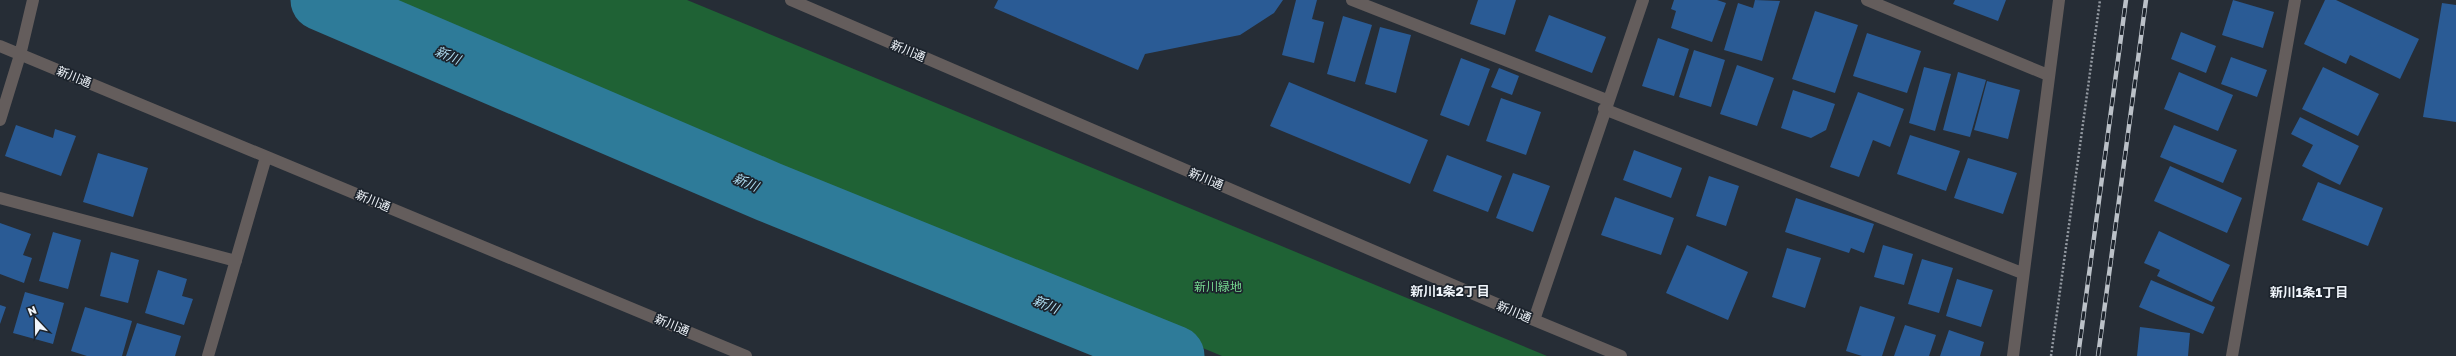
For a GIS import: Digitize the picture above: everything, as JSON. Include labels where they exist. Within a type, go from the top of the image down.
[{"type":"street","points":[[0,120],[20,55],[33,0]]},
{"type":"street","name":"新川通","points":[[791,0],[1534,320],[1621,356]]},
{"type":"street","points":[[1352,0],[1605,105],[2022,273]]},
{"type":"street","points":[[1534,320],[1605,105],[1643,0]]},
{"type":"street","points":[[1867,0],[2048,75]]},
{"type":"street","points":[[2013,356],[2022,273],[2059,0]]},
{"type":"street","points":[[2232,356],[2295,0]]},
{"type":"street","name":"新川通","points":[[0,46],[746,356]]},
{"type":"street","points":[[208,356],[266,157]]},
{"type":"street","points":[[0,198],[236,261]]},
{"type":"path","points":[[2051,356],[2100,0]]},
{"type":"green space","name":"新川緑地","points":[[366,0],[687,0],[1547,356],[1222,356]]},
{"type":"building","points":[[998,0],[1283,0],[1274,13],[1240,35],[1145,54],[1138,70],[994,8]]},
{"type":"building","points":[[1296,0],[1317,0],[1312,19],[1324,22],[1314,63],[1282,55]]},
{"type":"building","points":[[1478,0],[1516,0],[1505,35],[1470,24]]},
{"type":"building","points":[[1674,0],[1717,0],[1726,3],[1712,42],[1671,28],[1676,11],[1671,9]]},
{"type":"building","points":[[1755,0],[1780,1],[1762,61],[1724,50],[1738,3],[1753,8]]},
{"type":"building","points":[[1955,0],[2006,0],[1998,21],[1953,4]]},
{"type":"building","points":[[2233,0],[2274,12],[2263,48],[2222,35]]},
{"type":"building","points":[[2325,0],[2336,0],[2419,39],[2400,79],[2350,55],[2346,64],[2304,44]]},
{"type":"building","points":[[2442,3],[2456,5],[2456,122],[2423,117]]},
{"type":"building","points":[[1815,11],[1858,25],[1835,93],[1792,79]]},
{"type":"building","points":[[1549,15],[1606,37],[1592,73],[1535,51]]},
{"type":"building","points":[[1343,16],[1372,25],[1355,82],[1327,74]]},
{"type":"building","points":[[1380,27],[1411,35],[1396,93],[1365,84]]},
{"type":"building","points":[[2181,32],[2216,46],[2206,73],[2171,59]]},
{"type":"building","points":[[1867,33],[1921,51],[1907,93],[1853,76]]},
{"type":"building","points":[[1658,38],[1689,49],[1674,96],[1642,86]]},
{"type":"building","points":[[1694,50],[1725,60],[1711,107],[1679,97]]},
{"type":"building","points":[[2231,57],[2267,70],[2257,97],[2221,84]]},
{"type":"building","points":[[1461,58],[1490,69],[1469,126],[1440,115]]},
{"type":"building","points":[[1737,65],[1774,78],[1757,126],[1720,114]]},
{"type":"building","points":[[1924,67],[1951,74],[1935,131],[1909,123]]},
{"type":"building","points":[[2323,67],[2379,94],[2358,136],[2302,109]]},
{"type":"building","points":[[1499,68],[1519,76],[1512,95],[1491,87]]},
{"type":"building","points":[[1958,72],[1986,80],[1970,137],[1943,130]]},
{"type":"building","points":[[2179,72],[2233,95],[2218,131],[2164,109]]},
{"type":"building","points":[[1987,81],[2020,90],[2008,139],[1974,130]]},
{"type":"building","points":[[1289,82],[1428,140],[1410,184],[1270,126]]},
{"type":"building","points":[[1793,90],[1835,104],[1826,130],[1811,138],[1781,128]]},
{"type":"building","points":[[1858,92],[1904,109],[1890,147],[1873,140],[1859,177],[1830,167]]},
{"type":"building","points":[[1501,98],[1541,112],[1526,155],[1486,141]]},
{"type":"building","points":[[2300,117],[2359,146],[2340,185],[2302,166],[2313,145],[2291,134]]},
{"type":"building","points":[[16,125],[53,138],[55,129],[76,136],[61,176],[5,156]]},
{"type":"building","points":[[2174,125],[2237,150],[2223,183],[2160,157]]},
{"type":"building","points":[[1910,135],[1960,151],[1946,191],[1897,174]]},
{"type":"building","points":[[1634,150],[1682,168],[1671,198],[1623,180]]},
{"type":"building","points":[[98,153],[148,168],[133,217],[83,202]]},
{"type":"building","points":[[1447,155],[1502,176],[1488,212],[1433,191]]},
{"type":"building","points":[[1968,158],[2017,173],[2003,214],[1954,198]]},
{"type":"building","points":[[2170,166],[2242,198],[2227,233],[2154,201]]},
{"type":"building","points":[[1513,173],[1550,186],[1533,232],[1496,218]]},
{"type":"building","points":[[1709,176],[1739,186],[1726,226],[1696,216]]},
{"type":"building","points":[[2318,182],[2383,208],[2368,246],[2302,220]]},
{"type":"building","points":[[1615,197],[1674,218],[1661,255],[1601,235]]},
{"type":"building","points":[[1796,198],[1874,224],[1864,253],[1851,248],[1849,253],[1785,232]]},
{"type":"building","points":[[0,223],[31,234],[23,255],[32,258],[24,283],[0,274]]},
{"type":"building","points":[[2159,231],[2230,265],[2212,302],[2157,276],[2160,270],[2144,263]]},
{"type":"building","points":[[53,232],[81,240],[68,289],[39,281]]},
{"type":"building","points":[[1687,245],[1748,272],[1728,320],[1666,293]]},
{"type":"building","points":[[1883,245],[1913,254],[1904,285],[1874,277]]},
{"type":"building","points":[[1787,248],[1821,258],[1805,308],[1772,297]]},
{"type":"building","points":[[111,252],[139,260],[128,303],[100,296]]},
{"type":"building","points":[[1922,259],[1953,268],[1939,313],[1908,304]]},
{"type":"building","points":[[158,270],[187,279],[182,296],[193,299],[184,325],[145,313]]},
{"type":"building","points":[[1957,279],[1993,290],[1981,327],[1946,316]]},
{"type":"building","points":[[2151,280],[2215,307],[2203,334],[2139,307]]},
{"type":"building","points":[[25,292],[64,303],[53,344],[13,333]]},
{"type":"building","points":[[0,305],[6,307],[0,324]]},
{"type":"building","points":[[1860,306],[1895,317],[1882,356],[1862,356],[1846,351]]},
{"type":"building","points":[[85,307],[132,321],[122,356],[87,356],[71,351]]},
{"type":"building","points":[[137,323],[181,336],[175,356],[126,356]]},
{"type":"building","points":[[1905,325],[1936,335],[1929,356],[1894,356]]},
{"type":"building","points":[[2140,327],[2190,333],[2188,356],[2137,356]]},
{"type":"building","points":[[1949,330],[1984,342],[1980,356],[1940,356]]},
{"type":"waterway","name":"新川","points":[[321,0],[769,192],[1174,356]]},
{"type":"railway","points":[[2078,356],[2126,0]]},
{"type":"railway","points":[[2098,356],[2146,0]]},
{"type":"district","name":"新川1条2丁目","points":[[1450,291]]},
{"type":"district","name":"新川1条1丁目","points":[[2309,292]]}]
